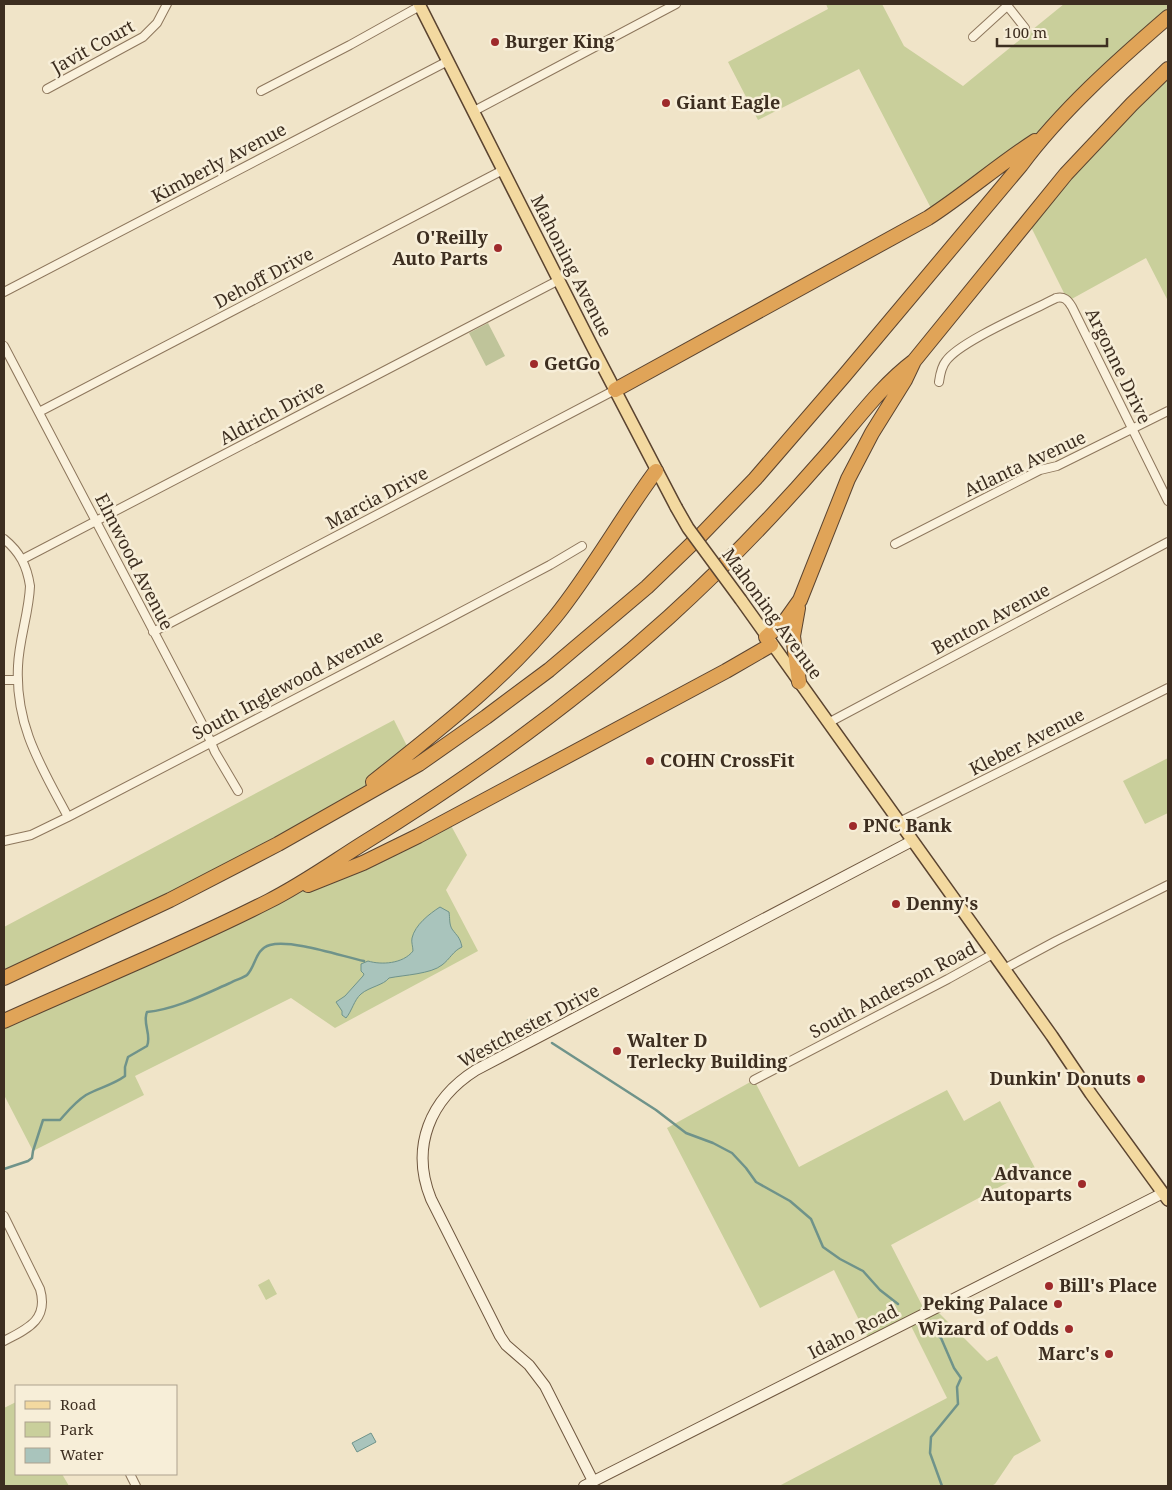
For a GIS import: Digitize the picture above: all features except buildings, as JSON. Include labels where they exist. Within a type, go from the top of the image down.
[{"type":"highway","points":[[4,978],[226,873],[419,764],[549,670],[599,629],[682,554],[784,447],[1014,175],[1046,134],[1103,76],[1168,17]]},
{"type":"highway","points":[[271,901],[420,808],[482,766],[540,724],[598,678],[670,616],[730,559],[784,503],[891,380],[914,361],[1066,174],[1132,104],[1168,70]]},
{"type":"highway","points":[[615,390],[928,218],[1010,157],[1046,134]]},
{"type":"highway","points":[[799,682],[793,636],[800,600],[848,479],[872,433],[914,361]]},
{"type":"highway","points":[[342,807],[463,709],[510,666],[572,594],[656,470]]},
{"type":"highway","points":[[4,1021],[271,901],[363,863],[418,836],[710,680],[769,641],[800,600]]},
{"type":"main road","name":"Mahoning Avenue","points":[[420,5],[676,508],[1091,1094],[1167,1194]]},
{"type":"street","name":"Javit Court","points":[[47,90],[144,37],[157,23],[167,4]]},
{"type":"street","points":[[474,111],[676,4]]},
{"type":"street","points":[[262,91],[350,45],[420,5]]},
{"type":"street","points":[[973,37],[1006,5],[1025,28]]},
{"type":"street","name":"Kimberly Avenue","points":[[4,292],[448,61]]},
{"type":"street","name":"Dehoff Drive","points":[[39,412],[503,170]]},
{"type":"street","name":"Aldrich Drive","points":[[23,559],[559,280]]},
{"type":"street","name":"Argonne Drive","points":[[939,382],[946,360],[957,350],[1056,298],[1063,297],[1066,299],[1168,501]]},
{"type":"street","name":"Elmwood Avenue","points":[[4,346],[7,358],[39,412],[211,743],[238,791]]},
{"type":"street","name":"Marcia Drive","points":[[153,632],[615,390]]},
{"type":"street","name":"Atlanta Avenue","points":[[895,544],[1040,470],[1058,466],[1168,411]]},
{"type":"street","points":[[4,539],[23,559],[28,573],[29,592],[18,656],[20,709],[28,738],[68,817]]},
{"type":"street","name":"Benton Avenue","points":[[828,723],[1168,542]]},
{"type":"street","name":"South Inglewood Avenue","points":[[4,841],[31,835],[68,817],[582,546]]},
{"type":"street","points":[[4,680],[18,680]]},
{"type":"street","name":"Kleber Avenue","points":[[899,822],[1168,688]]},
{"type":"street","name":"Westchester Drive","points":[[594,1484],[545,1386],[529,1365],[506,1345],[500,1336],[431,1199],[426,1184],[422,1159],[425,1137],[432,1116],[452,1088],[476,1070],[912,841]]},
{"type":"street","points":[[1004,969],[1168,885]]},
{"type":"street","name":"South Anderson Road","points":[[754,1080],[993,954]]},
{"type":"street","name":"Idaho Road","points":[[584,1486],[594,1484],[1167,1194]]},
{"type":"street","points":[[4,1218],[40,1289],[42,1299],[38,1318],[29,1328],[4,1341]]},
{"type":"green space","points":[[826,4],[882,4],[904,46],[963,86],[1064,4],[1168,4],[1168,17],[1046,134],[934,214],[859,69],[758,120],[728,62],[828,9]]},
{"type":"green space","points":[[1168,69],[1168,301],[1146,258],[1068,301],[1028,221]]},
{"type":"green space","points":[[488,323],[505,356],[486,366],[469,333]]},
{"type":"green space","points":[[394,720],[410,752],[342,807],[4,978],[4,927]]},
{"type":"green space","points":[[1168,758],[1168,813],[1145,824],[1123,781]]},
{"type":"green space","points":[[448,820],[467,855],[446,890],[478,951],[335,1028],[291,998],[135,1076],[144,1095],[33,1151],[4,1095],[4,1021]]},
{"type":"green space","points":[[754,1080],[799,1167],[947,1090],[964,1121],[1000,1101],[1035,1168],[891,1245],[926,1313],[935,1309],[987,1361],[997,1356],[1041,1441],[1014,1456],[995,1484],[991,1486],[779,1486],[947,1398],[909,1322],[870,1342],[834,1270],[760,1308],[667,1128]]},
{"type":"green space","points":[[269,1279],[277,1294],[266,1300],[258,1285]]},
{"type":"green space","points":[[15,1402],[15,1475],[63,1475],[69,1486],[4,1486],[4,1408]]},
{"type":"water","points":[[440,907],[449,912],[451,927],[462,947],[437,968],[389,978],[364,992],[357,999],[346,1018],[342,1015],[342,1011],[336,1002],[345,996],[363,976],[361,964],[368,961],[379,963],[404,959],[413,951],[412,940],[419,924]]},
{"type":"water","points":[[371,1433],[376,1442],[357,1452],[352,1443]]},
{"type":"waterway","points":[[4,1169],[32,1158],[43,1120],[60,1120],[86,1095],[125,1076],[128,1057],[147,1046],[147,1012],[179,1005],[247,975],[261,950],[270,945],[290,944],[303,946],[364,961]]},
{"type":"waterway","points":[[528,1020],[534,1028]]},
{"type":"waterway","points":[[552,1043],[656,1110],[686,1133],[713,1143],[732,1153],[756,1182],[790,1201],[811,1219],[823,1247],[840,1259],[863,1271],[880,1290],[898,1304]]},
{"type":"waterway","points":[[935,1333],[941,1338],[954,1368],[961,1378],[957,1387],[958,1404],[931,1437],[930,1453],[942,1486]]},
{"type":"place","name":"Burger King","points":[[495,42]]},
{"type":"place","name":"Giant Eagle","points":[[666,103]]},
{"type":"place","name":"O'Reilly Auto Parts","points":[[498,248]]},
{"type":"place","name":"GetGo","points":[[534,364]]},
{"type":"place","name":"COHN CrossFit","points":[[650,761]]},
{"type":"place","name":"PNC Bank","points":[[853,826]]},
{"type":"place","name":"Denny's","points":[[896,904]]},
{"type":"place","name":"Walter D Terlecky Building","points":[[617,1051]]},
{"type":"place","name":"Dunkin' Donuts","points":[[1141,1079]]},
{"type":"place","name":"Advance Autoparts","points":[[1082,1184]]},
{"type":"place","name":"Bill's Place","points":[[1049,1286]]},
{"type":"place","name":"Peking Palace","points":[[1058,1304]]},
{"type":"place","name":"Wizard of Odds","points":[[1069,1329]]},
{"type":"place","name":"Marc's","points":[[1109,1354]]}]
